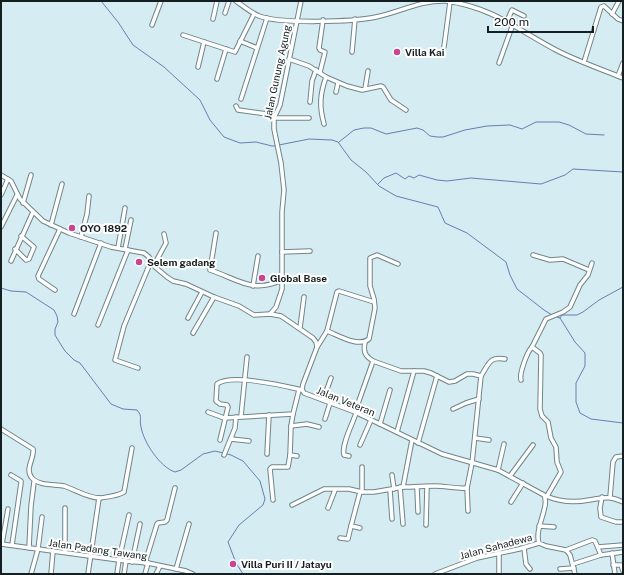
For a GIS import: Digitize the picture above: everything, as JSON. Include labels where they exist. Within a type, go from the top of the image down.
[{"type":"street","points":[[152,25],[161,1]]},
{"type":"street","points":[[213,19],[217,1]]},
{"type":"street","points":[[225,13],[229,1]]},
{"type":"street","points":[[236,1],[254,14],[267,18],[297,20],[355,19],[376,17],[422,2],[449,2],[472,6],[487,11],[513,24],[556,50],[623,78]]},
{"type":"street","name":"Jalan Gunung Agung","points":[[276,307],[281,295],[282,212],[284,190],[279,151],[274,129],[275,117],[280,105],[301,1]]},
{"type":"street","points":[[612,14],[619,1]]},
{"type":"street","points":[[444,47],[449,2]]},
{"type":"street","points":[[584,62],[600,7],[604,6],[618,19],[623,21]]},
{"type":"street","points":[[507,21],[512,10],[524,16]]},
{"type":"street","points":[[183,35],[235,52],[254,14]]},
{"type":"street","points":[[241,99],[267,18]]},
{"type":"street","points":[[352,52],[355,19]]},
{"type":"street","points":[[310,102],[312,81],[318,71],[325,52],[320,50],[323,20]]},
{"type":"street","points":[[499,63],[513,24]]},
{"type":"street","points":[[240,41],[257,48]]},
{"type":"street","points":[[198,68],[204,42]]},
{"type":"street","points":[[217,79],[226,49]]},
{"type":"street","points":[[289,59],[309,66],[326,77],[352,88],[362,90],[381,86],[384,87],[391,100],[406,110]]},
{"type":"street","points":[[618,76],[623,63]]},
{"type":"street","points":[[365,89],[368,71]]},
{"type":"street","points":[[324,124],[320,111],[320,105],[321,90],[326,77]]},
{"type":"street","points":[[336,92],[338,83]]},
{"type":"street","points":[[236,106],[238,110],[275,117],[309,118]]},
{"type":"street","points":[[1,175],[12,182],[17,195],[39,218],[60,229],[82,237],[118,248],[144,253],[149,257],[154,265],[173,281],[186,284],[238,306],[254,315],[270,314],[281,316],[315,340],[317,347]]},
{"type":"street","points":[[24,203],[31,175]]},
{"type":"street","points":[[1,195],[8,179]]},
{"type":"street","points":[[51,224],[62,184]]},
{"type":"street","points":[[1,228],[17,195]]},
{"type":"street","points":[[82,237],[89,196]]},
{"type":"street","points":[[118,248],[125,208]]},
{"type":"street","points":[[11,261],[33,212]]},
{"type":"street","points":[[98,325],[127,250],[131,220]]},
{"type":"street","points":[[54,290],[39,279],[38,276],[60,229]]},
{"type":"street","points":[[216,233],[210,270],[258,287],[271,285],[282,280]]},
{"type":"street","points":[[154,265],[166,243],[164,234]]},
{"type":"street","points":[[15,250],[24,259],[28,260],[34,248],[22,236]]},
{"type":"street","points":[[74,314],[101,243]]},
{"type":"street","points":[[282,252],[310,251]]},
{"type":"street","points":[[398,264],[377,255],[370,258],[370,286],[375,308],[369,339],[365,342],[363,350],[364,354],[373,362],[401,371],[424,371],[452,382],[467,374],[481,376]]},
{"type":"street","points":[[533,255],[550,260],[563,260],[589,270]]},
{"type":"street","points":[[253,286],[258,256]]},
{"type":"street","points":[[138,368],[114,359],[124,326],[151,261]]},
{"type":"street","points":[[520,380],[518,375],[529,350],[546,319],[570,307],[592,263]]},
{"type":"street","name":"Jalan Veteran","points":[[374,302],[339,291],[337,292],[327,331],[317,347],[300,390],[380,424],[442,454],[498,470],[553,499],[564,502],[610,497]]},
{"type":"street","points":[[188,318],[202,292]]},
{"type":"street","points":[[193,333],[214,297]]},
{"type":"street","points":[[300,328],[304,297]]},
{"type":"street","points":[[270,314],[276,307],[281,316]]},
{"type":"street","points":[[327,331],[357,343],[365,342]]},
{"type":"street","points":[[532,347],[541,355],[540,409],[542,416],[548,422],[556,447],[557,462],[560,472],[546,496],[539,526],[538,539],[539,542],[546,546],[566,550],[592,540],[595,541],[601,555]]},
{"type":"street","points":[[224,455],[238,417],[245,381],[247,356]]},
{"type":"street","points":[[468,511],[467,488],[472,463],[481,376],[491,360],[496,358],[505,359]]},
{"type":"street","points":[[349,456],[344,455],[343,452],[373,362]]},
{"type":"street","points":[[397,432],[414,371]]},
{"type":"street","points":[[418,443],[437,376]]},
{"type":"street","points":[[323,400],[331,378]]},
{"type":"street","points":[[220,440],[224,418],[228,407],[227,404],[220,404],[216,401],[217,384],[220,382],[232,379],[278,384],[300,390],[291,426],[288,467],[270,469],[273,500]]},
{"type":"street","points":[[380,424],[390,390]]},
{"type":"street","points":[[453,410],[466,403],[479,399]]},
{"type":"street","points":[[325,419],[330,403]]},
{"type":"street","points":[[208,412],[224,418],[293,414]]},
{"type":"street","points":[[267,454],[269,415]]},
{"type":"street","points":[[360,446],[371,420]]},
{"type":"street","points":[[291,426],[307,424],[319,427]]},
{"type":"street","points":[[1,429],[33,449],[34,452],[29,470],[31,478],[40,483],[64,486],[99,498],[124,492],[132,448]]},
{"type":"street","points":[[475,438],[489,440]]},
{"type":"street","points":[[231,439],[249,441]]},
{"type":"street","points":[[403,524],[402,487],[412,440]]},
{"type":"street","points":[[498,470],[504,444]]},
{"type":"street","points":[[510,476],[533,445]]},
{"type":"street","points":[[290,455],[297,456]]},
{"type":"street","points":[[623,456],[616,457],[613,462],[610,497],[623,502]]},
{"type":"street","points":[[340,538],[348,539],[361,492],[362,467]]},
{"type":"street","points":[[11,475],[21,481],[12,545]]},
{"type":"street","points":[[392,475],[392,519]]},
{"type":"street","points":[[29,548],[34,482]]},
{"type":"street","points":[[511,502],[523,483]]},
{"type":"street","points":[[292,505],[321,490],[374,492],[402,487],[467,488]]},
{"type":"street","points":[[426,487],[426,524]]},
{"type":"street","points":[[145,574],[146,563],[156,524],[165,522],[175,488]]},
{"type":"street","points":[[418,488],[418,512]]},
{"type":"street","points":[[328,508],[335,490]]},
{"type":"street","points":[[602,497],[600,508],[601,517],[616,522],[623,522]]},
{"type":"street","points":[[88,574],[99,498]]},
{"type":"street","points":[[65,508],[66,552]]},
{"type":"street","points":[[2,544],[8,509]]},
{"type":"street","points":[[117,574],[129,515]]},
{"type":"street","points":[[31,574],[38,549],[42,517]]},
{"type":"street","points":[[132,562],[140,524]]},
{"type":"street","points":[[176,569],[189,524]]},
{"type":"street","points":[[351,526],[360,528]]},
{"type":"street","points":[[539,526],[554,527]]},
{"type":"street","name":"Jalan Sahadewa","points":[[435,574],[445,572],[468,561],[524,548],[539,542]]},
{"type":"street","name":"Jalan Padang Tawang","points":[[2,544],[66,552],[126,562],[146,563],[193,574]]},
{"type":"street","points":[[598,547],[623,545]]},
{"type":"street","points":[[524,548],[526,564],[530,569]]},
{"type":"street","points":[[566,550],[570,555],[575,574]]},
{"type":"street","points":[[51,574],[53,551]]},
{"type":"street","points":[[560,569],[573,566],[601,555],[623,552]]},
{"type":"street","points":[[499,553],[499,574]]},
{"type":"street","points":[[612,553],[615,574]]},
{"type":"street","points":[[124,574],[126,562]]},
{"type":"street","points":[[613,565],[621,565],[623,571]]},
{"type":"street","points":[[156,574],[160,566]]},
{"type":"waterway","points":[[101,1],[118,22],[133,45],[164,67],[200,100],[210,120],[224,137],[240,143],[256,142],[276,146]]},
{"type":"waterway","points":[[339,142],[354,130],[364,128],[371,128],[386,134],[417,128],[423,130],[430,136],[443,137],[465,130],[487,126],[510,125],[522,129],[536,122],[559,122],[569,125],[586,134],[604,135]]},
{"type":"waterway","points":[[279,145],[309,139],[332,140],[338,142],[351,160],[366,172],[379,186],[396,196],[438,207],[445,223],[467,233],[506,262],[510,275],[517,289],[552,315]]},
{"type":"waterway","points":[[378,184],[384,178],[396,173],[405,179],[409,176],[414,178],[419,175],[447,181],[471,178],[541,184],[565,175],[573,169],[623,172]]},
{"type":"waterway","points":[[560,318],[562,315],[577,315],[599,300],[623,287]]},
{"type":"waterway","points":[[1,288],[11,291],[26,292],[54,310],[58,322],[55,329],[55,335],[65,351],[74,360],[80,363],[111,404],[123,409],[137,410],[139,412],[140,424],[145,440],[158,460],[169,469],[175,472],[181,470],[203,454],[215,451],[231,455],[243,461],[260,481],[265,499],[263,505],[239,525],[228,542],[236,563],[243,574]]},
{"type":"waterway","points":[[557,317],[560,318],[575,342],[585,353],[585,366],[576,383],[576,402],[580,413],[591,419],[623,423]]},
{"type":"place","name":"Villa Kai","points":[[397,52]]},
{"type":"place","name":"OYO 1892","points":[[72,228]]},
{"type":"place","name":"Selem gadang","points":[[139,262]]},
{"type":"place","name":"Global Base","points":[[262,278]]},
{"type":"place","name":"Villa Puri II / Jatayu","points":[[233,564]]}]
